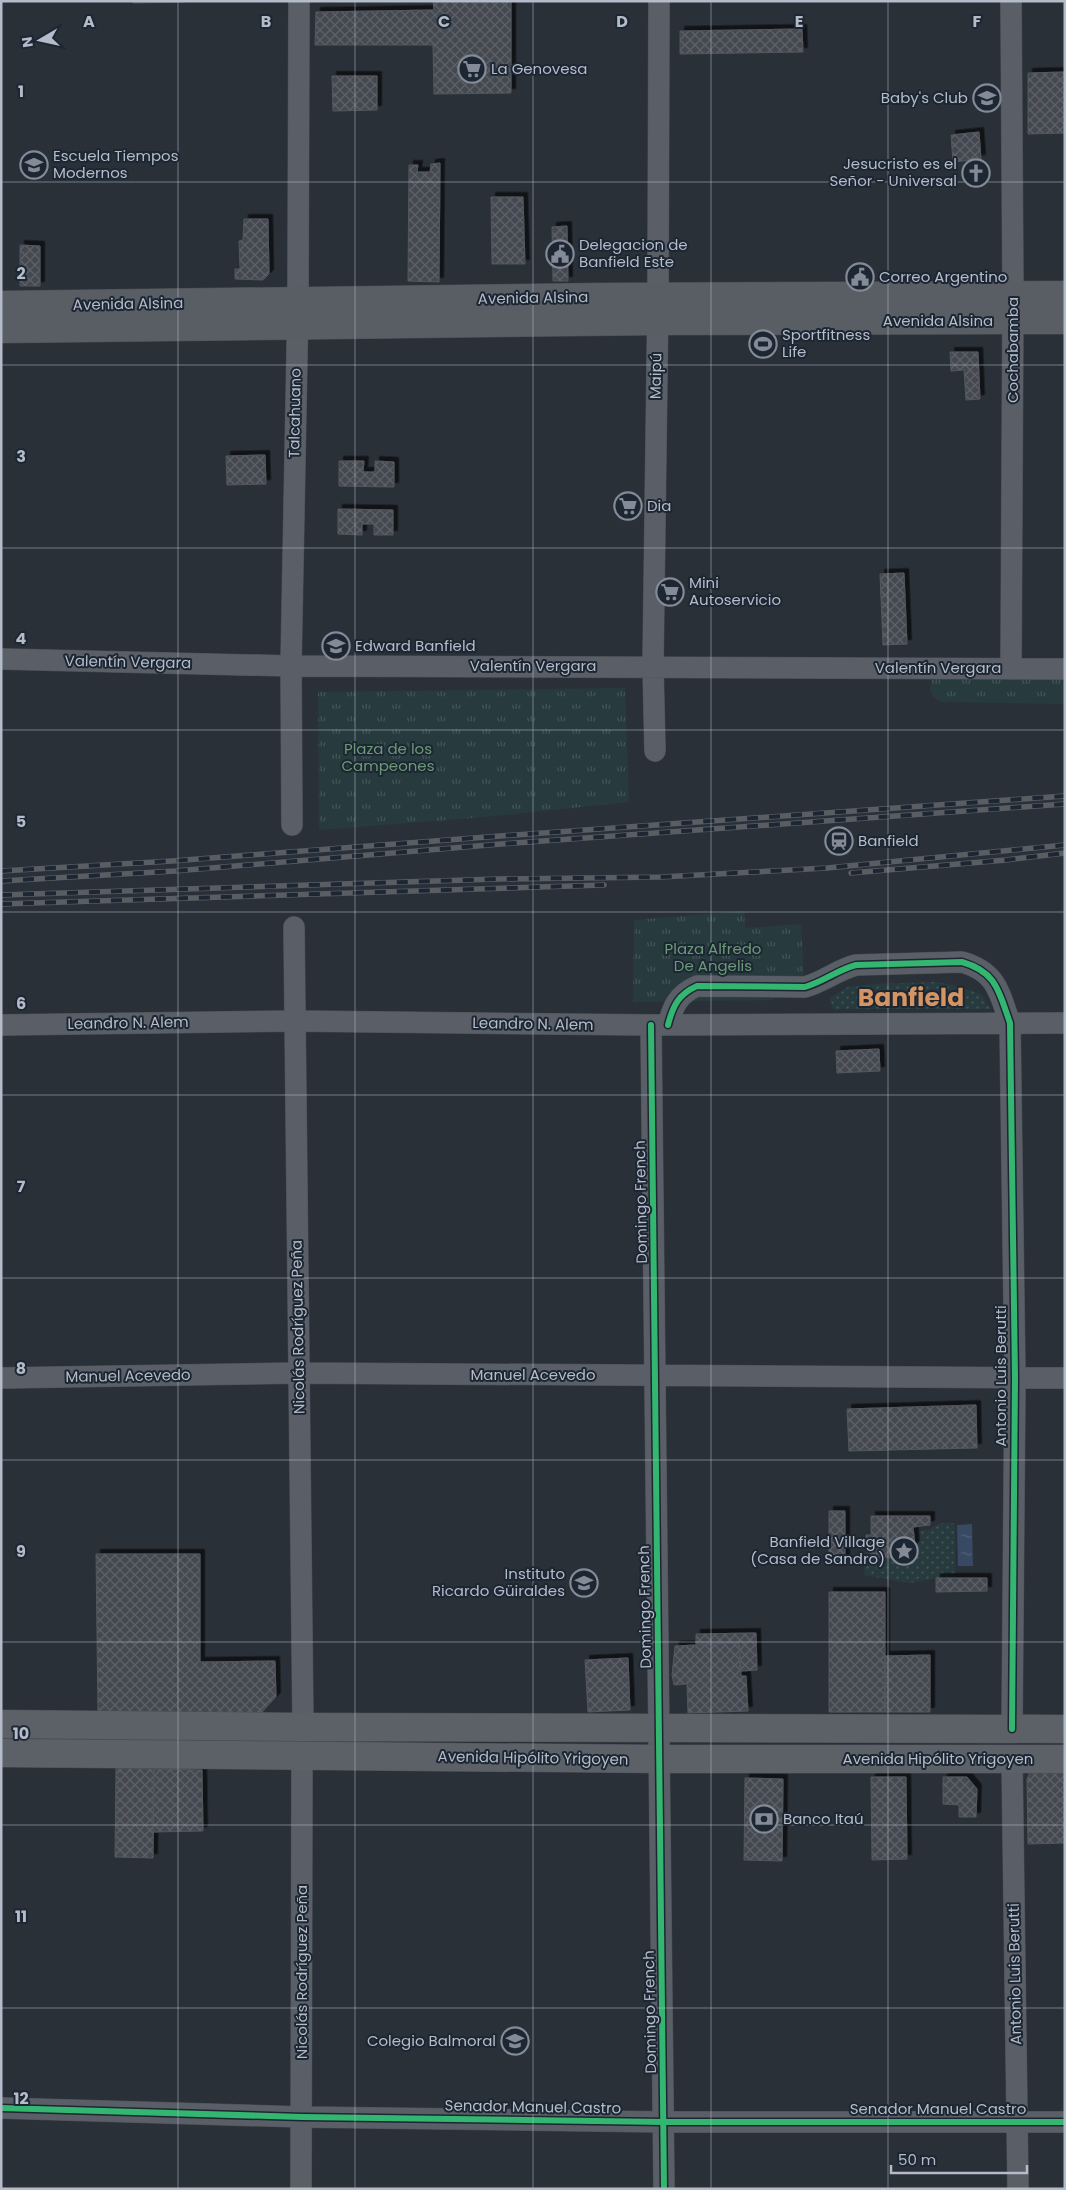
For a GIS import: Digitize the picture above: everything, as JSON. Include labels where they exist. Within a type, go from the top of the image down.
[{"type":"main road","name":"Avenida Alsina","points":[[1013,308],[1065,295]]},
{"type":"main road","name":"Avenida Alsina","points":[[1,305],[297,313],[1013,308],[1065,320]]},
{"type":"main road","name":"Avenida Alsina","points":[[1,329],[297,313]]},
{"type":"main road","name":"Avenida Hipólito Yrigoyen","points":[[1,1724],[303,1727],[1065,1729]]},
{"type":"main road","name":"Avenida Hipólito Yrigoyen","points":[[1,1753],[660,1759],[1065,1759]]},
{"type":"street","name":"Talcahuano","points":[[292,825],[291,666],[297,313],[299,1]]},
{"type":"street","name":"Maipú","points":[[655,751],[653,666],[658,309],[659,1]]},
{"type":"street","name":"Cochabamba","points":[[1011,1],[1013,308],[1011,669]]},
{"type":"street","name":"Valentín Vergara","points":[[1,658],[291,666],[1065,669]]},
{"type":"street","name":"Nicolás Rodríguez Peña","points":[[294,927],[303,1727]]},
{"type":"street","name":"Antonio Luis Berutti","points":[[660,1025],[684,992],[697,986],[805,986],[822,982],[841,969],[856,964],[962,962],[978,967],[987,973],[998,988],[1010,1023],[1015,1378],[1012,1729]]},
{"type":"street","name":"Leandro N. Alem","points":[[1,1024],[294,1021],[660,1025],[1065,1023]]},
{"type":"street","name":"Domingo French","points":[[660,1025],[655,1376],[664,2189]]},
{"type":"street","name":"Manuel Acevedo","points":[[1,1378],[299,1373],[1065,1378]]},
{"type":"street","name":"Nicolás Rodríguez Peña","points":[[301,2189],[302,1756]]},
{"type":"street","name":"Antonio Luis Berutti","points":[[1012,1759],[1018,2189]]},
{"type":"street","name":"Senador Manuel Castro","points":[[1,2108],[302,2116],[664,2122],[1065,2122]]},
{"type":"green space","points":[[937,676],[1065,678],[1065,704],[941,702],[933,697],[930,689],[931,680]]},
{"type":"green space","name":"Plaza de los Campeones","points":[[625,688],[629,802],[486,817],[319,830],[318,692]]},
{"type":"green space","name":"Plaza Alfredo De Angelis","points":[[744,911],[745,928],[801,924],[804,980],[773,1000],[633,1002],[634,920]]},
{"type":"green space","points":[[935,982],[954,985],[981,994],[991,1009],[833,1009],[829,998],[848,987],[874,984]]},
{"type":"green space","points":[[940,1523],[955,1523],[955,1568],[957,1578],[936,1578],[910,1583],[864,1575],[866,1546],[871,1552],[883,1558],[906,1555],[918,1547],[918,1531],[928,1530]]},
{"type":"water","points":[[972,1524],[973,1566],[958,1566],[957,1525]]},
{"type":"building","points":[[133,1],[185,1],[185,2],[133,3]]},
{"type":"building","name":"La Genovesa","points":[[433,1],[511,1],[511,93],[434,94],[433,45],[315,45],[316,12],[434,10]]},
{"type":"building","points":[[802,29],[803,52],[680,54],[680,31]]},
{"type":"building","points":[[1065,72],[1065,133],[1028,134],[1028,73]]},
{"type":"building","points":[[332,76],[377,76],[377,110],[333,111]]},
{"type":"building","points":[[979,132],[981,159],[953,162],[951,135]]},
{"type":"building","points":[[440,163],[439,282],[408,281],[409,165],[418,165],[417,172],[430,172],[431,164]]},
{"type":"building","points":[[491,197],[523,197],[525,264],[492,264]]},
{"type":"building","points":[[244,219],[268,219],[269,274],[263,280],[235,279],[235,269],[240,269],[239,241],[243,240]]},
{"type":"building","name":"Delegacion de Banfield Este","points":[[567,226],[568,281],[553,281],[552,227]]},
{"type":"building","points":[[20,245],[40,246],[40,286],[20,286]]},
{"type":"building","points":[[950,352],[978,352],[980,399],[966,400],[964,370],[951,371]]},
{"type":"building","points":[[265,455],[266,484],[227,485],[226,456]]},
{"type":"building","points":[[339,461],[364,461],[363,472],[375,472],[375,461],[394,462],[394,487],[339,486]]},
{"type":"building","points":[[338,509],[393,510],[393,535],[374,535],[374,524],[362,524],[362,535],[338,534]]},
{"type":"building","points":[[904,573],[907,644],[883,645],[880,574]]},
{"type":"building","points":[[879,1049],[880,1071],[837,1073],[836,1051]]},
{"type":"building","points":[[976,1405],[977,1448],[849,1451],[847,1409]]},
{"type":"building","points":[[829,1511],[845,1511],[845,1561],[829,1561]]},
{"type":"building","points":[[871,1516],[930,1516],[930,1525],[913,1527],[915,1545],[905,1554],[895,1554],[895,1558],[875,1557],[866,1546],[866,1535],[871,1535]]},
{"type":"building","points":[[96,1554],[200,1554],[200,1662],[275,1661],[276,1697],[261,1713],[98,1714]]},
{"type":"building","points":[[936,1578],[987,1578],[987,1591],[936,1592]]},
{"type":"building","points":[[829,1592],[885,1592],[885,1712],[829,1712]]},
{"type":"building","points":[[756,1633],[757,1670],[740,1671],[739,1643],[696,1644],[696,1634]]},
{"type":"building","points":[[739,1643],[741,1676],[746,1676],[748,1711],[688,1713],[687,1684],[674,1685],[672,1675],[675,1646]]},
{"type":"building","points":[[930,1655],[930,1712],[885,1712],[885,1656]]},
{"type":"building","points":[[628,1658],[630,1710],[588,1712],[585,1660]]},
{"type":"building","points":[[1065,1767],[1065,1843],[1028,1844],[1027,1779],[1032,1768]]},
{"type":"building","points":[[116,1768],[154,1769],[153,1858],[115,1857]]},
{"type":"building","points":[[154,1769],[202,1770],[203,1831],[153,1832]]},
{"type":"building","points":[[871,1777],[906,1777],[907,1859],[872,1860]]},
{"type":"building","points":[[943,1777],[967,1777],[977,1789],[976,1817],[959,1817],[959,1805],[943,1804]]},
{"type":"building","name":"Banco Itaú","points":[[745,1778],[783,1779],[782,1861],[744,1860]]},
{"type":"railway","points":[[1,871],[172,861],[1065,796]]},
{"type":"railway","points":[[1,881],[175,871],[501,844],[1065,804]]},
{"type":"railway","points":[[1,895],[498,879],[661,877],[827,868],[1065,845]]},
{"type":"railway","points":[[851,873],[1065,853]]},
{"type":"railway","points":[[1,904],[604,885]]},
{"type":"cycle path","points":[[668,1025],[678,1001],[697,986],[805,987],[856,965],[962,962],[983,971],[990,978],[999,993],[1010,1023],[1015,1378],[1012,1729]]},
{"type":"cycle path","points":[[651,1025],[664,2189]]},
{"type":"cycle path","points":[[1,2108],[302,2117],[664,2122],[1065,2122]]},
{"type":"place","name":"La Genovesa","points":[[472,69]]},
{"type":"place","name":"Baby's Club","points":[[987,98]]},
{"type":"place","name":"Escuela Tiempos Modernos","points":[[34,165]]},
{"type":"place","name":"Jesucristo es el Señor - Universal","points":[[976,173]]},
{"type":"place","name":"Delegacion de Banfield Este","points":[[560,254]]},
{"type":"place","name":"Correo Argentino","points":[[860,277]]},
{"type":"place","name":"Sportfitness Life","points":[[763,344]]},
{"type":"place","name":"Dia","points":[[628,506]]},
{"type":"place","name":"Mini Autoservicio","points":[[670,592]]},
{"type":"place","name":"Edward Banfield","points":[[336,646]]},
{"type":"place","name":"Banfield","points":[[839,841]]},
{"type":"place","name":"Banfield Village (Casa de Sandro)","points":[[904,1551]]},
{"type":"place","name":"Instituto Ricardo Güiraldes","points":[[584,1583]]},
{"type":"place","name":"Banco Itaú","points":[[764,1819]]},
{"type":"place","name":"Colegio Balmoral","points":[[515,2041]]},
{"type":"district","name":"Banfield","points":[[911,997]]}]
